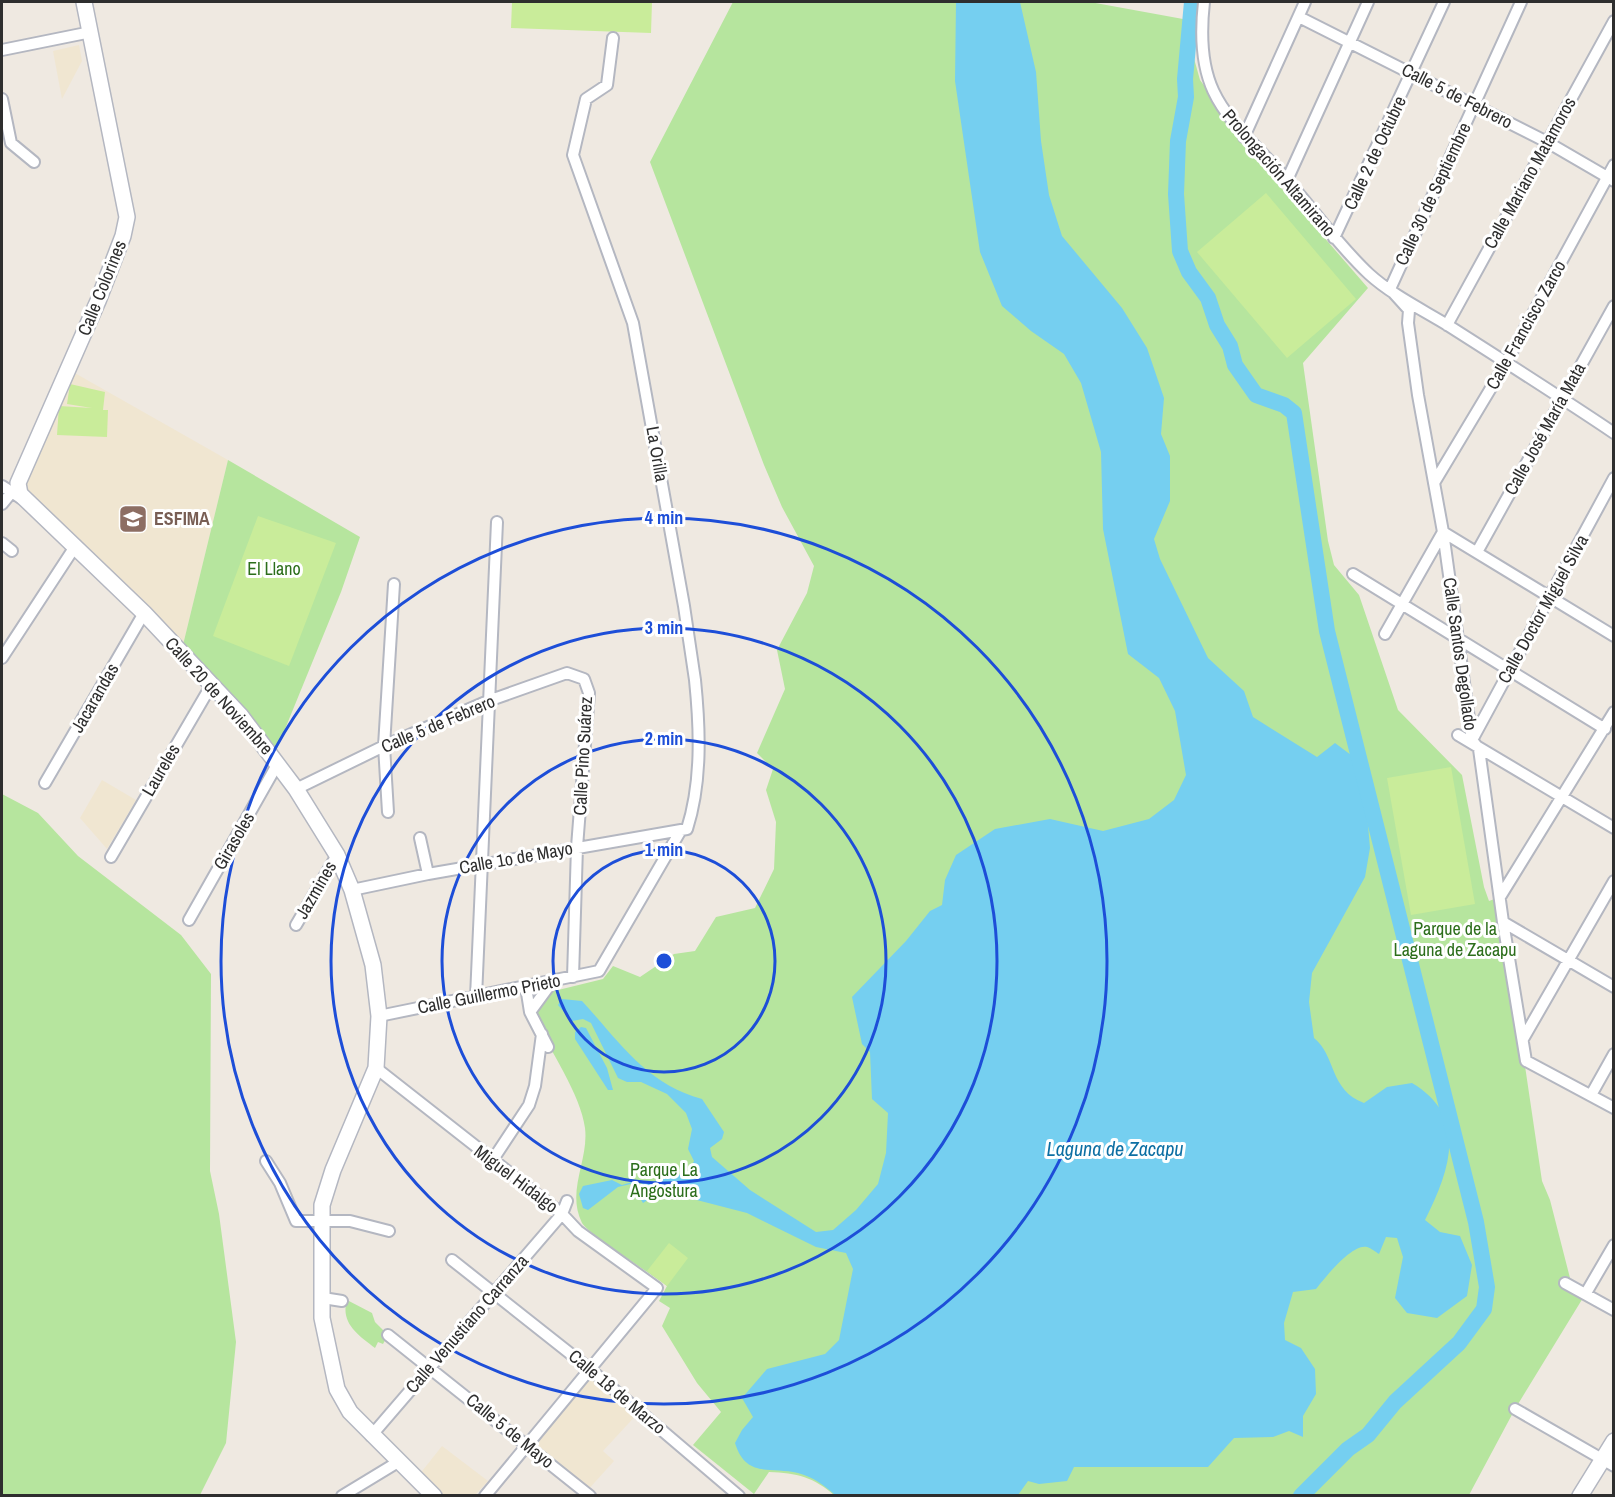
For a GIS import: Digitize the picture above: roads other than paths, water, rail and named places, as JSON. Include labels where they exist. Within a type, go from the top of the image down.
[{"type":"main road","name":"Calle Colorines","points":[[10,488],[98,301],[123,236],[127,216],[84,2]]},
{"type":"main road","name":"Calle 20 de Noviembre","points":[[10,488],[34,506],[76,545],[212,684],[278,763],[296,789],[336,855],[352,890],[373,965],[379,1016],[376,1068],[333,1170],[322,1205],[322,1298],[325,1338],[337,1389],[350,1412],[434,1496]]},
{"type":"main road","points":[[1580,1496],[1608,1464],[1614,1441]]},
{"type":"street","name":"Prolongación Altamirano","points":[[1204,2],[1202,51],[1210,86],[1220,106],[1244,137],[1287,180],[1334,238],[1371,275],[1390,289]]},
{"type":"street","points":[[1244,137],[1305,2]]},
{"type":"street","points":[[1287,180],[1368,2]]},
{"type":"street","name":"Calle 2 de Octubre","points":[[1334,238],[1444,2]]},
{"type":"street","name":"Calle 30 de Septiembre","points":[[1390,289],[1521,2]]},
{"type":"street","name":"Calle 5 de Febrero","points":[[1299,17],[1547,142],[1610,179]]},
{"type":"street","name":"Calle Mariano Matamoros","points":[[1447,325],[1614,21]]},
{"type":"street","points":[[2,50],[91,32]]},
{"type":"street","name":"La Orilla","points":[[599,971],[681,830],[687,829],[694,807],[698,717],[684,606],[633,323],[573,154],[586,99],[607,85],[613,38]]},
{"type":"street","points":[[2,99],[4,134],[11,143],[34,162]]},
{"type":"street","name":"Calle Francisco Zarco","points":[[1434,483],[1506,363],[1610,179],[1614,165]]},
{"type":"street","points":[[1390,289],[1614,432]]},
{"type":"street","points":[[1390,289],[1409,309],[1422,309]]},
{"type":"street","name":"Calle José María Mata","points":[[1477,552],[1614,306]]},
{"type":"street","name":"Calle Santos Degollado","points":[[1409,309],[1408,323],[1418,395],[1443,532],[1457,638],[1526,1060],[1591,1095]]},
{"type":"street","name":"Calle Doctor Miguel Silva","points":[[1475,745],[1508,672],[1614,478]]},
{"type":"street","points":[[2,504],[10,488]]},
{"type":"street","points":[[476,997],[497,522]]},
{"type":"street","points":[[1386,634],[1443,532],[1614,636]]},
{"type":"street","points":[[2,543],[12,551]]},
{"type":"street","points":[[2,658],[76,545]]},
{"type":"street","points":[[1353,574],[1508,672],[1605,729]]},
{"type":"street","points":[[388,812],[384,746],[394,584]]},
{"type":"street","name":"Jacarandas","points":[[45,783],[144,613]]},
{"type":"street","name":"Calle 5 de Febrero","points":[[296,789],[384,746],[488,701],[567,673],[584,679]]},
{"type":"street","name":"Calle Pino Suárez","points":[[573,977],[578,847],[589,693],[584,679]]},
{"type":"street","name":"Laureles","points":[[111,857],[212,684]]},
{"type":"street","points":[[1500,897],[1614,712]]},
{"type":"street","points":[[1458,735],[1614,828]]},
{"type":"street","name":"Girasoles","points":[[189,920],[278,763]]},
{"type":"street","name":"Calle 1o de Mayo","points":[[352,890],[428,874],[681,830]]},
{"type":"street","points":[[420,838],[428,874]]},
{"type":"street","name":"Jazmines","points":[[296,926],[336,855]]},
{"type":"street","points":[[1523,1039],[1614,881]]},
{"type":"street","points":[[1503,922],[1614,987]]},
{"type":"street","name":"Calle Guillermo Prieto","points":[[379,1016],[599,971]]},
{"type":"street","points":[[530,1012],[552,982]]},
{"type":"street","points":[[526,987],[530,1012],[548,1047]]},
{"type":"street","points":[[492,1161],[529,1105],[535,1086],[542,1034]]},
{"type":"street","points":[[1614,1054],[1591,1095],[1614,1108]]},
{"type":"street","name":"Miguel Hidalgo","points":[[376,1068],[562,1214],[578,1231],[657,1288],[591,1370]]},
{"type":"street","points":[[266,1161],[280,1183],[296,1221],[321,1219],[350,1221],[389,1230]]},
{"type":"street","points":[[562,1214],[567,1202]]},
{"type":"street","name":"Calle Venustiano Carranza","points":[[372,1436],[562,1214]]},
{"type":"street","points":[[1586,1293],[1614,1245]]},
{"type":"street","name":"Calle 18 de Marzo","points":[[452,1260],[591,1370],[739,1496]]},
{"type":"street","points":[[1565,1283],[1614,1310]]},
{"type":"street","points":[[322,1298],[342,1301]]},
{"type":"street","name":"Calle 5 de Mayo","points":[[388,1335],[590,1496]]},
{"type":"street","points":[[484,1496],[591,1370]]},
{"type":"street","points":[[1515,1409],[1608,1464]]},
{"type":"street","points":[[342,1496],[398,1462]]},
{"type":"water","name":"Laguna de Zacapu","points":[[956,2],[1020,2],[1036,72],[1041,141],[1049,195],[1062,236],[1122,308],[1147,348],[1164,398],[1161,434],[1170,456],[1170,501],[1154,539],[1160,559],[1208,658],[1244,691],[1253,717],[1317,757],[1335,743],[1351,755],[1367,814],[1370,848],[1365,877],[1312,973],[1309,1002],[1314,1038],[1321,1045],[1339,1081],[1353,1097],[1364,1103],[1387,1087],[1412,1083],[1430,1097],[1442,1112],[1448,1128],[1447,1164],[1442,1182],[1425,1220],[1440,1232],[1460,1236],[1472,1265],[1467,1296],[1437,1318],[1407,1313],[1395,1298],[1403,1257],[1397,1238],[1386,1237],[1379,1254],[1367,1247],[1354,1250],[1316,1289],[1293,1292],[1284,1323],[1285,1340],[1301,1348],[1315,1369],[1316,1394],[1303,1416],[1303,1437],[1289,1431],[1273,1437],[1234,1438],[1208,1467],[1074,1467],[1067,1481],[1039,1484],[1028,1481],[1018,1495],[835,1495],[818,1482],[803,1475],[753,1466],[746,1462],[735,1443],[753,1417],[742,1398],[767,1369],[825,1354],[839,1340],[853,1269],[846,1253],[816,1247],[747,1213],[689,1198],[676,1181],[662,1185],[657,1194],[643,1203],[633,1187],[643,1183],[639,1182],[618,1187],[588,1210],[583,1208],[579,1194],[583,1186],[612,1180],[622,1185],[639,1180],[652,1182],[688,1172],[694,1161],[688,1149],[692,1129],[686,1113],[667,1094],[641,1082],[627,1082],[618,1078],[591,1023],[583,1019],[572,1021],[558,1005],[562,999],[582,1001],[621,1046],[649,1072],[682,1092],[702,1099],[724,1132],[722,1139],[710,1148],[712,1157],[750,1190],[816,1232],[833,1230],[856,1210],[878,1184],[886,1153],[888,1113],[872,1099],[870,1052],[862,1044],[852,997],[906,941],[930,911],[942,905],[945,880],[956,855],[995,829],[1050,819],[1103,831],[1149,819],[1174,800],[1186,775],[1175,711],[1159,678],[1128,654],[1103,529],[1101,452],[1081,383],[1064,354],[1031,331],[1002,306],[980,252],[955,81]]},
{"type":"water","points":[[581,1027],[586,1028],[607,1068],[613,1090],[608,1090],[575,1039],[575,1032]]},
{"type":"waterway","points":[[1192,2],[1185,79],[1186,97],[1178,141],[1176,194],[1180,251],[1189,272],[1208,298],[1217,325],[1230,346],[1235,365],[1256,395],[1284,405],[1294,413],[1327,631],[1476,1222],[1487,1287],[1484,1309],[1459,1343],[1395,1402],[1368,1435],[1348,1449],[1301,1496]]},
{"type":"place","name":"ESFIMA","points":[[133,519]]},
{"type":"park label","name":"El Llano","points":[[274,569]]},
{"type":"park label","name":"Parque de la Laguna de Zacapu","points":[[1455,939]]},
{"type":"park label","name":"Parque La Angostura","points":[[664,1180]]}]
